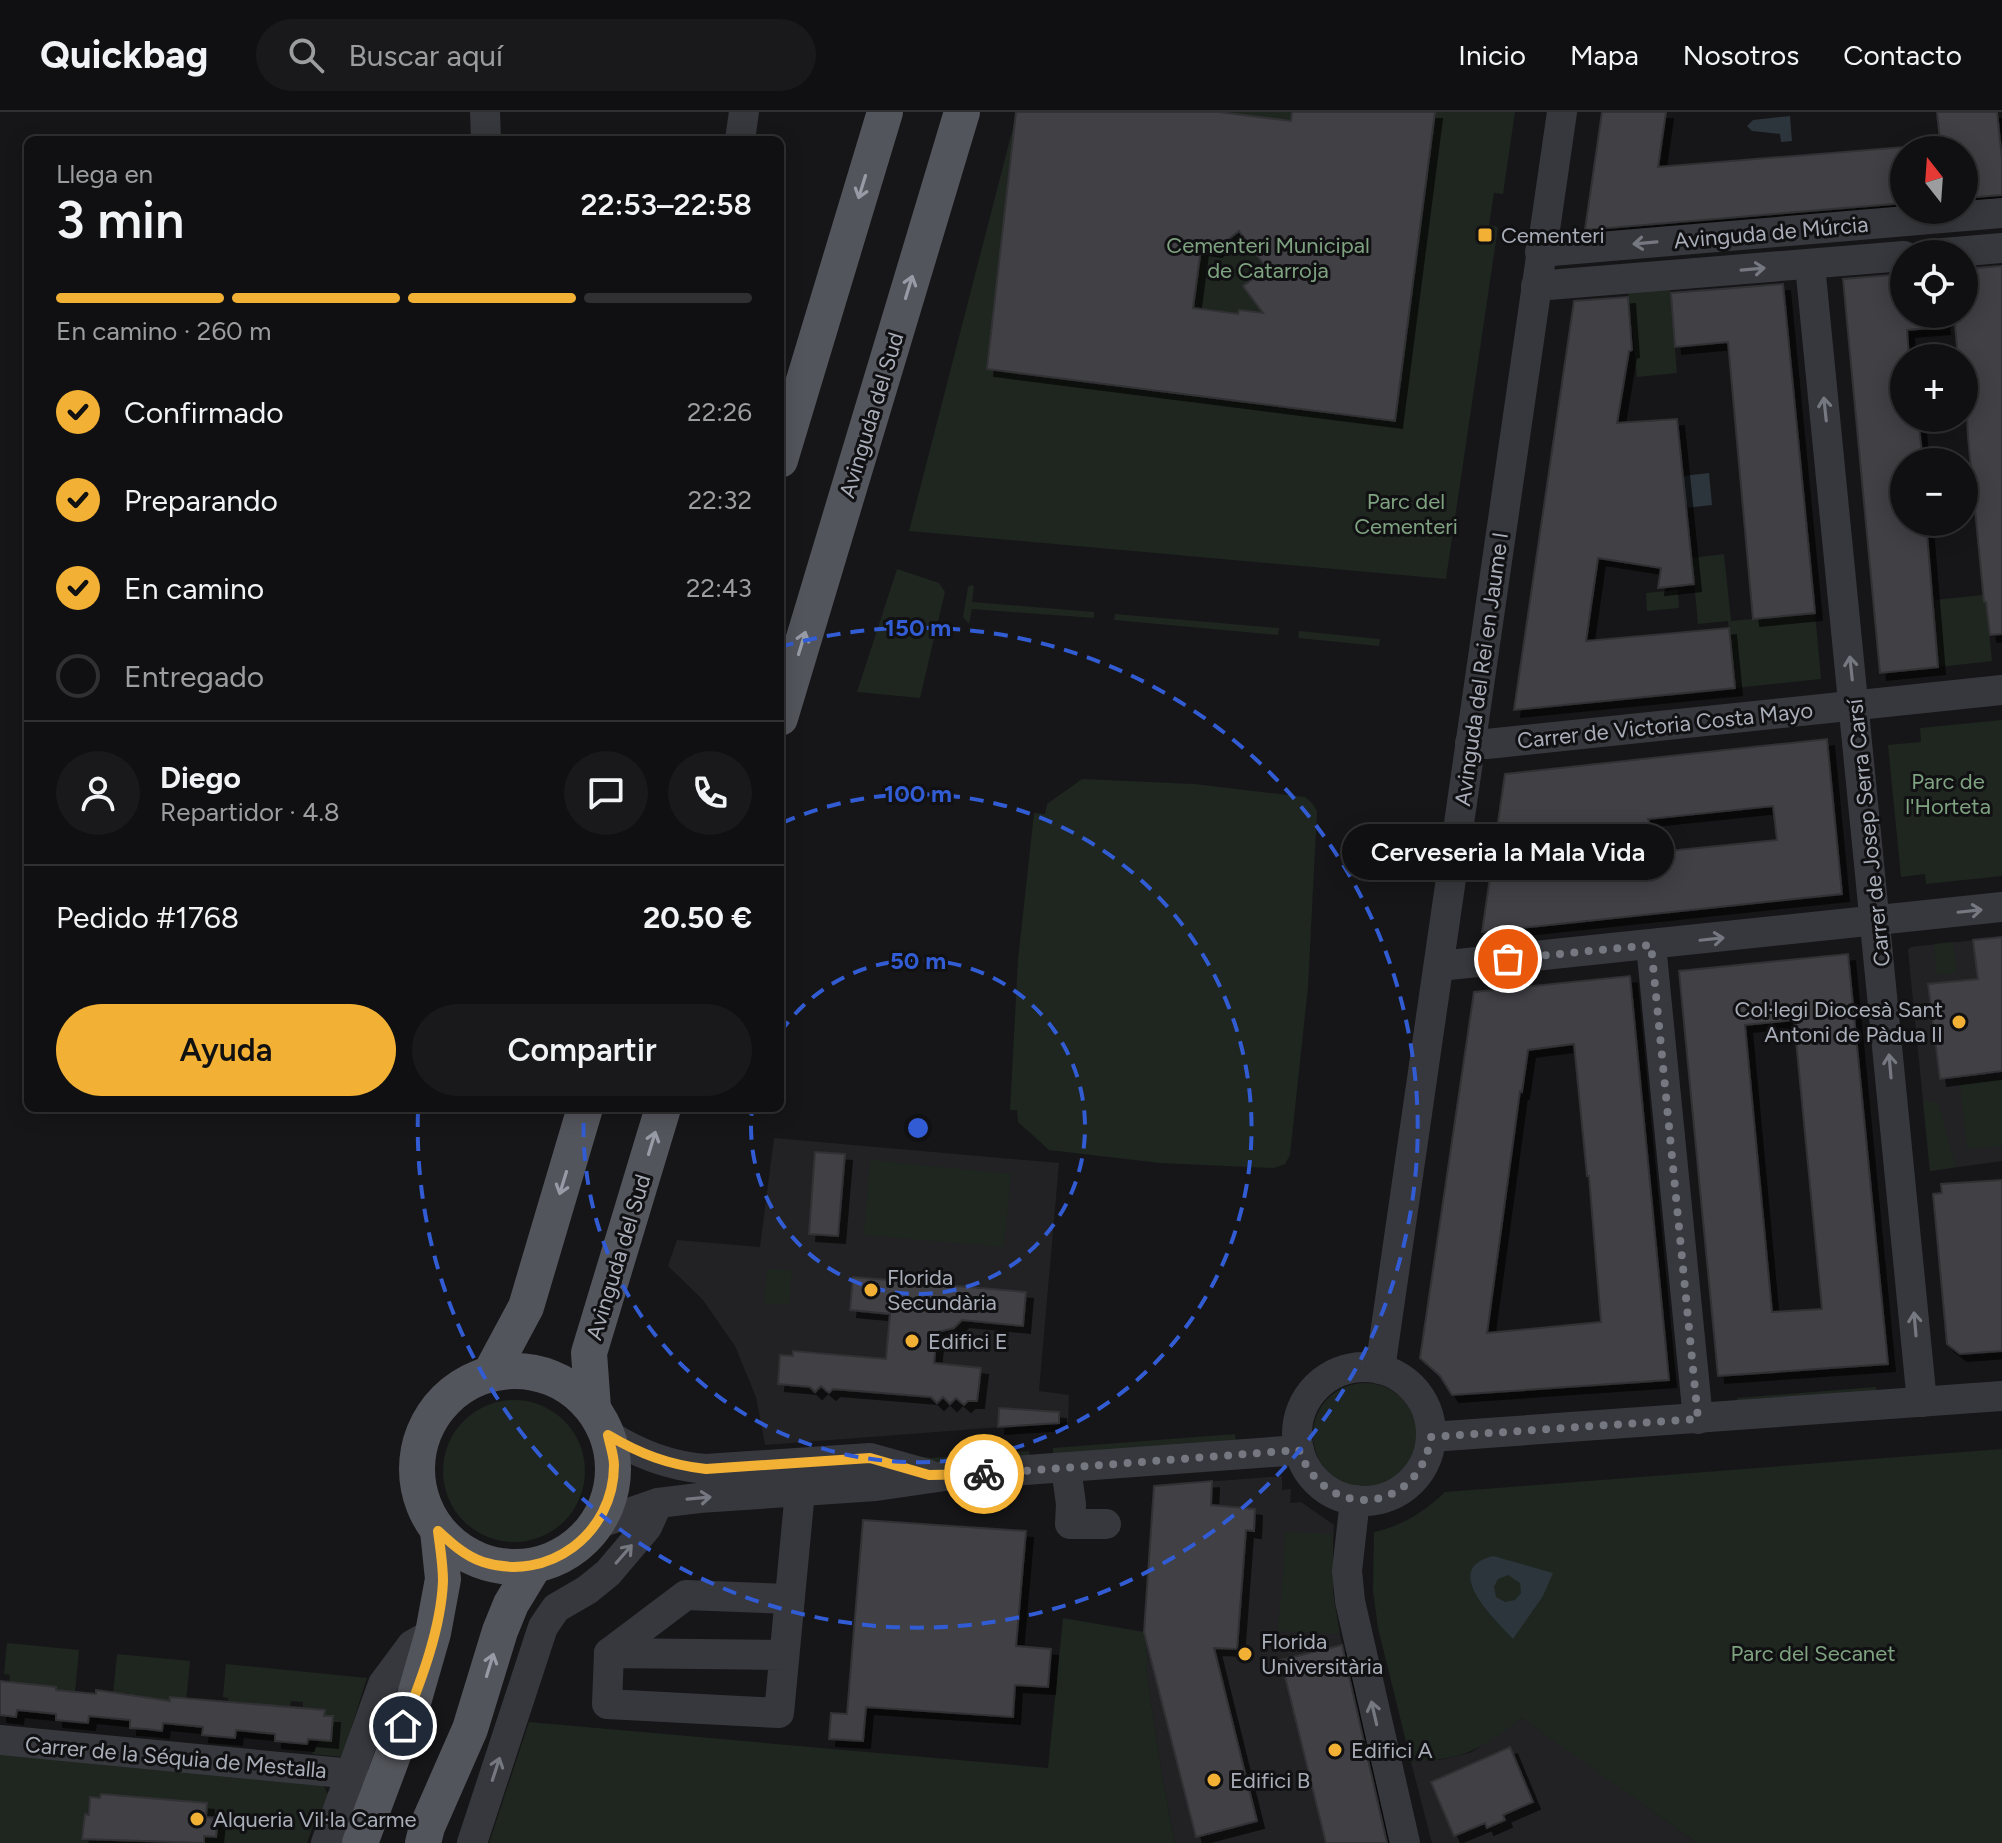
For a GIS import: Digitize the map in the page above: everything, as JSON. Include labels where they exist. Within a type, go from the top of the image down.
[{"type":"main road","points":[[784,447],[885,112]]},
{"type":"main road","name":"Avinguda del Sud","points":[[784,705],[962,112]]},
{"type":"main road","points":[[490,1374],[526,1307],[584,1112]]},
{"type":"main road","name":"Avinguda del Sud","points":[[600,1421],[589,1353],[662,1112]]},
{"type":"main road","points":[[519,1371],[547,1376],[572,1388],[600,1421],[614,1464],[611,1492],[597,1524],[583,1541],[560,1557],[534,1566],[507,1567],[481,1562],[457,1549],[438,1531],[426,1511],[418,1489],[416,1465],[423,1433],[441,1404],[463,1385],[490,1374],[519,1371]]},
{"type":"main road","points":[[360,1843],[414,1699],[433,1633],[443,1579],[438,1531]]},
{"type":"main road","points":[[423,1843],[427,1827],[470,1729],[500,1631],[511,1604],[534,1566]]},
{"type":"street","points":[[485,112],[486,136]]},
{"type":"street","points":[[741,136],[744,112]]},
{"type":"street","name":"Avinguda del Rei en Jaume I","points":[[1380,1369],[1562,112]]},
{"type":"street","name":"Avinguda de Múrcia","points":[[1540,252],[2002,213]]},
{"type":"street","points":[[1978,250],[2002,248]]},
{"type":"street","name":"Avinguda de Múrcia","points":[[1536,286],[1890,257]]},
{"type":"street","name":"Carrer de Josep Serra Carsí","points":[[1810,265],[1922,1402]]},
{"type":"street","name":"Carrer de Victoria Costa Mayo","points":[[1470,743],[1498,743],[2002,690]]},
{"type":"street","points":[[1439,966],[2002,907]]},
{"type":"street","points":[[1651,945],[1698,1419]]},
{"type":"street","points":[[1360,1367],[1380,1369],[1408,1382],[1426,1407],[1431,1437],[1423,1465],[1405,1487],[1388,1496],[1355,1500],[1337,1495],[1312,1477],[1299,1450],[1297,1430],[1301,1411],[1310,1394],[1324,1380],[1341,1371],[1360,1367]]},
{"type":"street","points":[[1431,1437],[2002,1396]]},
{"type":"street","points":[[600,1421],[639,1454],[681,1467],[706,1469],[870,1458],[912,1471],[945,1476]]},
{"type":"street","points":[[597,1524],[658,1503],[876,1486],[945,1476],[1299,1450]]},
{"type":"street","points":[[1066,1468],[1071,1504],[1070,1524],[1106,1524]]},
{"type":"street","points":[[609,1653],[607,1704],[779,1713],[800,1491]]},
{"type":"street","points":[[1355,1500],[1347,1571],[1350,1601],[1405,1843]]},
{"type":"street","points":[[472,1843],[543,1627],[556,1608],[608,1573],[647,1527],[658,1503]]},
{"type":"street","points":[[609,1653],[686,1595],[789,1599]]},
{"type":"street","points":[[326,1843],[383,1684],[412,1645],[433,1633]]},
{"type":"street","points":[[609,1653],[784,1655]]},
{"type":"street","name":"Carrer de la Séquia de Mestalla","points":[[0,1740],[353,1774]]},
{"type":"shaded area","points":[[1790,116],[1792,141],[1781,142],[1780,134],[1752,131],[1747,126],[1753,120]]},
{"type":"shaded area","points":[[1709,473],[1712,505],[1686,508],[1683,476]]},
{"type":"shaded area","name":"Col·legi Diocesà Sant Antoni de Pàdua II","points":[[2002,937],[2002,1161],[1930,1171],[1908,950],[1911,947]]},
{"type":"shaded area","name":"Florida Secundària","points":[[774,1138],[1059,1163],[1039,1391],[1069,1395],[1068,1422],[765,1445],[756,1397],[735,1346],[703,1300],[668,1266],[677,1240],[760,1247]]},
{"type":"shaded area","name":"Florida Universitària","points":[[1282,1476],[1282,1490],[1291,1489],[1290,1503],[1301,1502],[1334,1525],[1334,1609],[1389,1843],[1175,1843],[1146,1668],[1144,1632],[1154,1486]]},
{"type":"shaded area","points":[[1493,1556],[1553,1573],[1543,1596],[1513,1639],[1476,1595],[1471,1572],[1478,1563]],"holes":[[[1508,1575],[1520,1583],[1521,1593],[1515,1600],[1505,1602],[1496,1597],[1494,1587],[1498,1579]]]},
{"type":"shaded area","points":[[1522,1718],[1697,1843],[1432,1843],[1411,1762],[1445,1759],[1472,1752]]},
{"type":"green space","name":"Parc del Cementeri","points":[[1017,112],[1515,112],[1503,194],[1494,193],[1489,225],[1498,227],[1446,579],[909,531]]},
{"type":"green space","points":[[1670,287],[1677,373],[1637,377],[1628,290]]},
{"type":"green space","points":[[1724,554],[1731,621],[1815,613],[1821,679],[1735,688],[1728,621],[1698,624],[1692,558]]},
{"type":"green space","points":[[897,569],[939,583],[945,592],[920,698],[857,692]]},
{"type":"green space","points":[[974,586],[972,602],[1094,612],[1094,618],[972,609],[969,624],[963,617],[968,587]]},
{"type":"green space","points":[[1678,590],[1679,608],[1647,611],[1646,593]]},
{"type":"green space","points":[[1983,595],[1992,661],[1938,667],[1932,607],[1935,607],[1934,600]]},
{"type":"green space","points":[[1115,614],[1279,628],[1278,635],[1114,620]]},
{"type":"green space","points":[[1299,631],[1380,639],[1379,646],[1298,638]]},
{"type":"green space","name":"Parc de l'Horteta","points":[[2002,720],[2002,876],[1926,884],[1925,874],[1901,877],[1888,745],[1921,742],[1920,728]]},
{"type":"green space","points":[[1082,779],[1194,784],[1305,797],[1317,811],[1308,987],[1290,1155],[1285,1164],[1274,1168],[1160,1163],[1049,1150],[1018,1122],[1017,1110],[1010,1110],[1018,960],[1034,813],[1045,814],[1047,804]]},
{"type":"green space","points":[[1953,942],[1957,973],[1937,975],[1934,944]]},
{"type":"green space","points":[[2002,1079],[2002,1146],[1967,1149],[1960,1083]]},
{"type":"green space","points":[[1923,1101],[1936,1102],[1939,1106],[1956,1167],[1930,1171]]},
{"type":"green space","points":[[870,1160],[1011,1174],[1004,1247],[864,1235]]},
{"type":"green space","points":[[767,1269],[792,1270],[789,1305],[764,1303]]},
{"type":"green space","points":[[1365,1383],[1385,1387],[1402,1398],[1413,1415],[1417,1435],[1413,1455],[1402,1472],[1385,1483],[1365,1487],[1345,1483],[1328,1472],[1317,1455],[1313,1435],[1317,1415],[1328,1398],[1345,1387]]},
{"type":"green space","points":[[1876,1387],[1877,1395],[1738,1406],[1737,1398]]},
{"type":"green space","points":[[514,1400],[541,1405],[564,1421],[580,1444],[585,1471],[580,1498],[564,1521],[541,1537],[514,1542],[487,1537],[464,1521],[448,1498],[443,1471],[448,1444],[464,1421],[487,1405]]},
{"type":"green space","points":[[1235,1434],[1236,1443],[1053,1457],[1053,1448]]},
{"type":"green space","name":"Parc del Secanet","points":[[2002,1449],[2002,1843],[1697,1843],[1522,1718],[1471,1751],[1411,1762],[1378,1628],[1373,1591],[1374,1532],[1412,1517],[1445,1492]]},
{"type":"green space","points":[[1029,1451],[1030,1459],[945,1466],[914,1456],[931,1458]]},
{"type":"green space","points":[[1285,1532],[1333,1534],[1333,1593],[1340,1634],[1277,1631]]},
{"type":"green space","points":[[1063,1618],[1144,1632],[1146,1668],[1175,1843],[489,1843],[529,1722],[1048,1768]]},
{"type":"green space","points":[[7,1643],[79,1650],[75,1692],[32,1688],[32,1684],[9,1686],[10,1675],[4,1674]]},
{"type":"green space","points":[[117,1654],[190,1661],[186,1702],[171,1697],[170,1701],[129,1697],[129,1693],[113,1695]]},
{"type":"green space","points":[[226,1664],[367,1678],[342,1757],[312,1754],[332,1716],[324,1716],[325,1710],[302,1713],[303,1702],[291,1701],[289,1712],[228,1706],[228,1698],[223,1697]]},
{"type":"green space","points":[[0,1753],[322,1783],[330,1798],[324,1817],[317,1815],[307,1843],[0,1843]]},
{"type":"building","name":"Cementeri Municipal de Catarroja","points":[[1016,112],[1219,112],[1291,121],[1292,112],[1435,112],[1395,421],[987,369]],"holes":[[[1239,231],[1267,269],[1243,286],[1263,313],[1239,310],[1238,314],[1193,308],[1201,248],[1215,250]]]},
{"type":"building","points":[[1602,112],[1666,112],[1658,167],[1890,148],[1890,204],[1585,230]]},
{"type":"building","points":[[1937,112],[1997,112],[2002,195],[1978,197],[1978,136],[1940,136]]},
{"type":"building","points":[[2002,266],[2002,634],[1990,635],[1978,536],[1978,448],[1969,448],[1968,432],[1978,432],[1978,344],[1957,344],[1955,328],[1978,328],[1978,268]]},
{"type":"building","points":[[1890,275],[1890,328],[1931,328],[1907,330],[1908,344],[1890,344],[1890,432],[1920,432],[1921,448],[1890,448],[1890,536],[1927,536],[1938,667],[1880,673],[1843,279]]},
{"type":"building","points":[[1783,284],[1815,613],[1753,619],[1728,342],[1675,347],[1671,293]]},
{"type":"building","points":[[1628,297],[1632,350],[1629,351],[1617,423],[1677,419],[1694,584],[1658,588],[1661,568],[1598,558],[1586,641],[1729,628],[1735,688],[1514,710],[1574,301]]},
{"type":"building","points":[[1827,739],[1842,894],[1482,932],[1505,774]],"holes":[[[1773,806],[1777,840],[1658,852],[1648,819]]]},
{"type":"building","points":[[2002,937],[2002,1071],[1940,1079],[1928,984],[1978,979],[1973,940]]},
{"type":"building","points":[[1848,954],[1888,1364],[1718,1376],[1679,971]],"holes":[[[1794,1020],[1822,1309],[1772,1312],[1745,1025]]]},
{"type":"building","points":[[1630,976],[1669,1380],[1452,1395],[1440,1376],[1420,1358],[1474,992]],"holes":[[[1574,1044],[1601,1322],[1487,1333],[1528,1050]]]},
{"type":"building","points":[[815,1152],[845,1154],[838,1236],[809,1234]]},
{"type":"building","points":[[2002,1180],[2002,1351],[1960,1354],[1947,1344],[1933,1194],[1942,1193],[1941,1184]]},
{"type":"building","name":"Edifici E","points":[[853,1277],[1026,1292],[1023,1326],[962,1320],[954,1328],[937,1332],[934,1363],[981,1368],[977,1401],[968,1401],[964,1405],[956,1398],[950,1404],[943,1397],[937,1403],[931,1397],[833,1389],[829,1393],[821,1386],[815,1392],[810,1387],[778,1384],[780,1355],[793,1356],[793,1351],[886,1359],[890,1314],[850,1310]]},
{"type":"building","points":[[999,1408],[1059,1412],[1059,1423],[998,1427]]},
{"type":"building","points":[[1212,1481],[1211,1505],[1255,1509],[1254,1531],[1246,1530],[1237,1649],[1214,1648],[1257,1821],[1196,1837],[1144,1632],[1154,1486]]},
{"type":"building","points":[[863,1520],[1026,1531],[1016,1646],[1051,1649],[1048,1687],[1015,1685],[1013,1717],[866,1707],[863,1741],[829,1739],[831,1713],[847,1714]]},
{"type":"building","name":"Edifici A","points":[[1342,1645],[1387,1843],[1326,1843],[1281,1660]]},
{"type":"building","points":[[0,1681],[170,1701],[170,1697],[325,1710],[324,1716],[333,1716],[331,1741],[308,1739],[307,1744],[275,1741],[275,1734],[236,1730],[235,1738],[202,1735],[203,1727],[163,1723],[162,1731],[130,1728],[130,1720],[89,1716],[88,1723],[56,1720],[56,1714],[17,1710],[16,1717],[0,1715]]},
{"type":"building","points":[[1510,1747],[1533,1802],[1503,1815],[1505,1820],[1487,1828],[1485,1823],[1454,1836],[1431,1782]]},
{"type":"building","name":"Alqueria Vil·la Carme","points":[[101,1794],[207,1803],[206,1817],[218,1818],[216,1837],[204,1836],[204,1843],[82,1839],[90,1797],[100,1798]]},
{"type":"way so far","points":[[984,1474],[1299,1450],[1312,1477],[1324,1487],[1345,1498],[1370,1500],[1388,1496],[1405,1487],[1415,1477],[1429,1451],[1431,1437],[1698,1419],[1651,945],[1508,959]]},
{"type":"place","name":"Cementeri","points":[[1485,235]]},
{"type":"place","name":"Cerveseria la Mala Vida","points":[[1508,959]]},
{"type":"place","name":"Col·legi Diocesà Sant Antoni de Pàdua II","points":[[1959,1022]]},
{"type":"place","name":"Florida Secundària","points":[[871,1290]]},
{"type":"place","name":"Edifici E","points":[[912,1341]]},
{"type":"place","name":"Florida Universitària","points":[[1245,1654]]},
{"type":"place","name":"Edifici A","points":[[1335,1750]]},
{"type":"place","name":"Edifici B","points":[[1214,1780]]},
{"type":"place","name":"Alqueria Vil·la Carme","points":[[197,1819]]},
{"type":"route","points":[[403,1726],[414,1699],[439,1611],[443,1579],[438,1531],[457,1549],[481,1562],[507,1567],[534,1566],[560,1557],[583,1541],[597,1524],[611,1492],[614,1464],[608,1435],[639,1454],[681,1467],[706,1469],[870,1458],[929,1475],[984,1474]]}]
